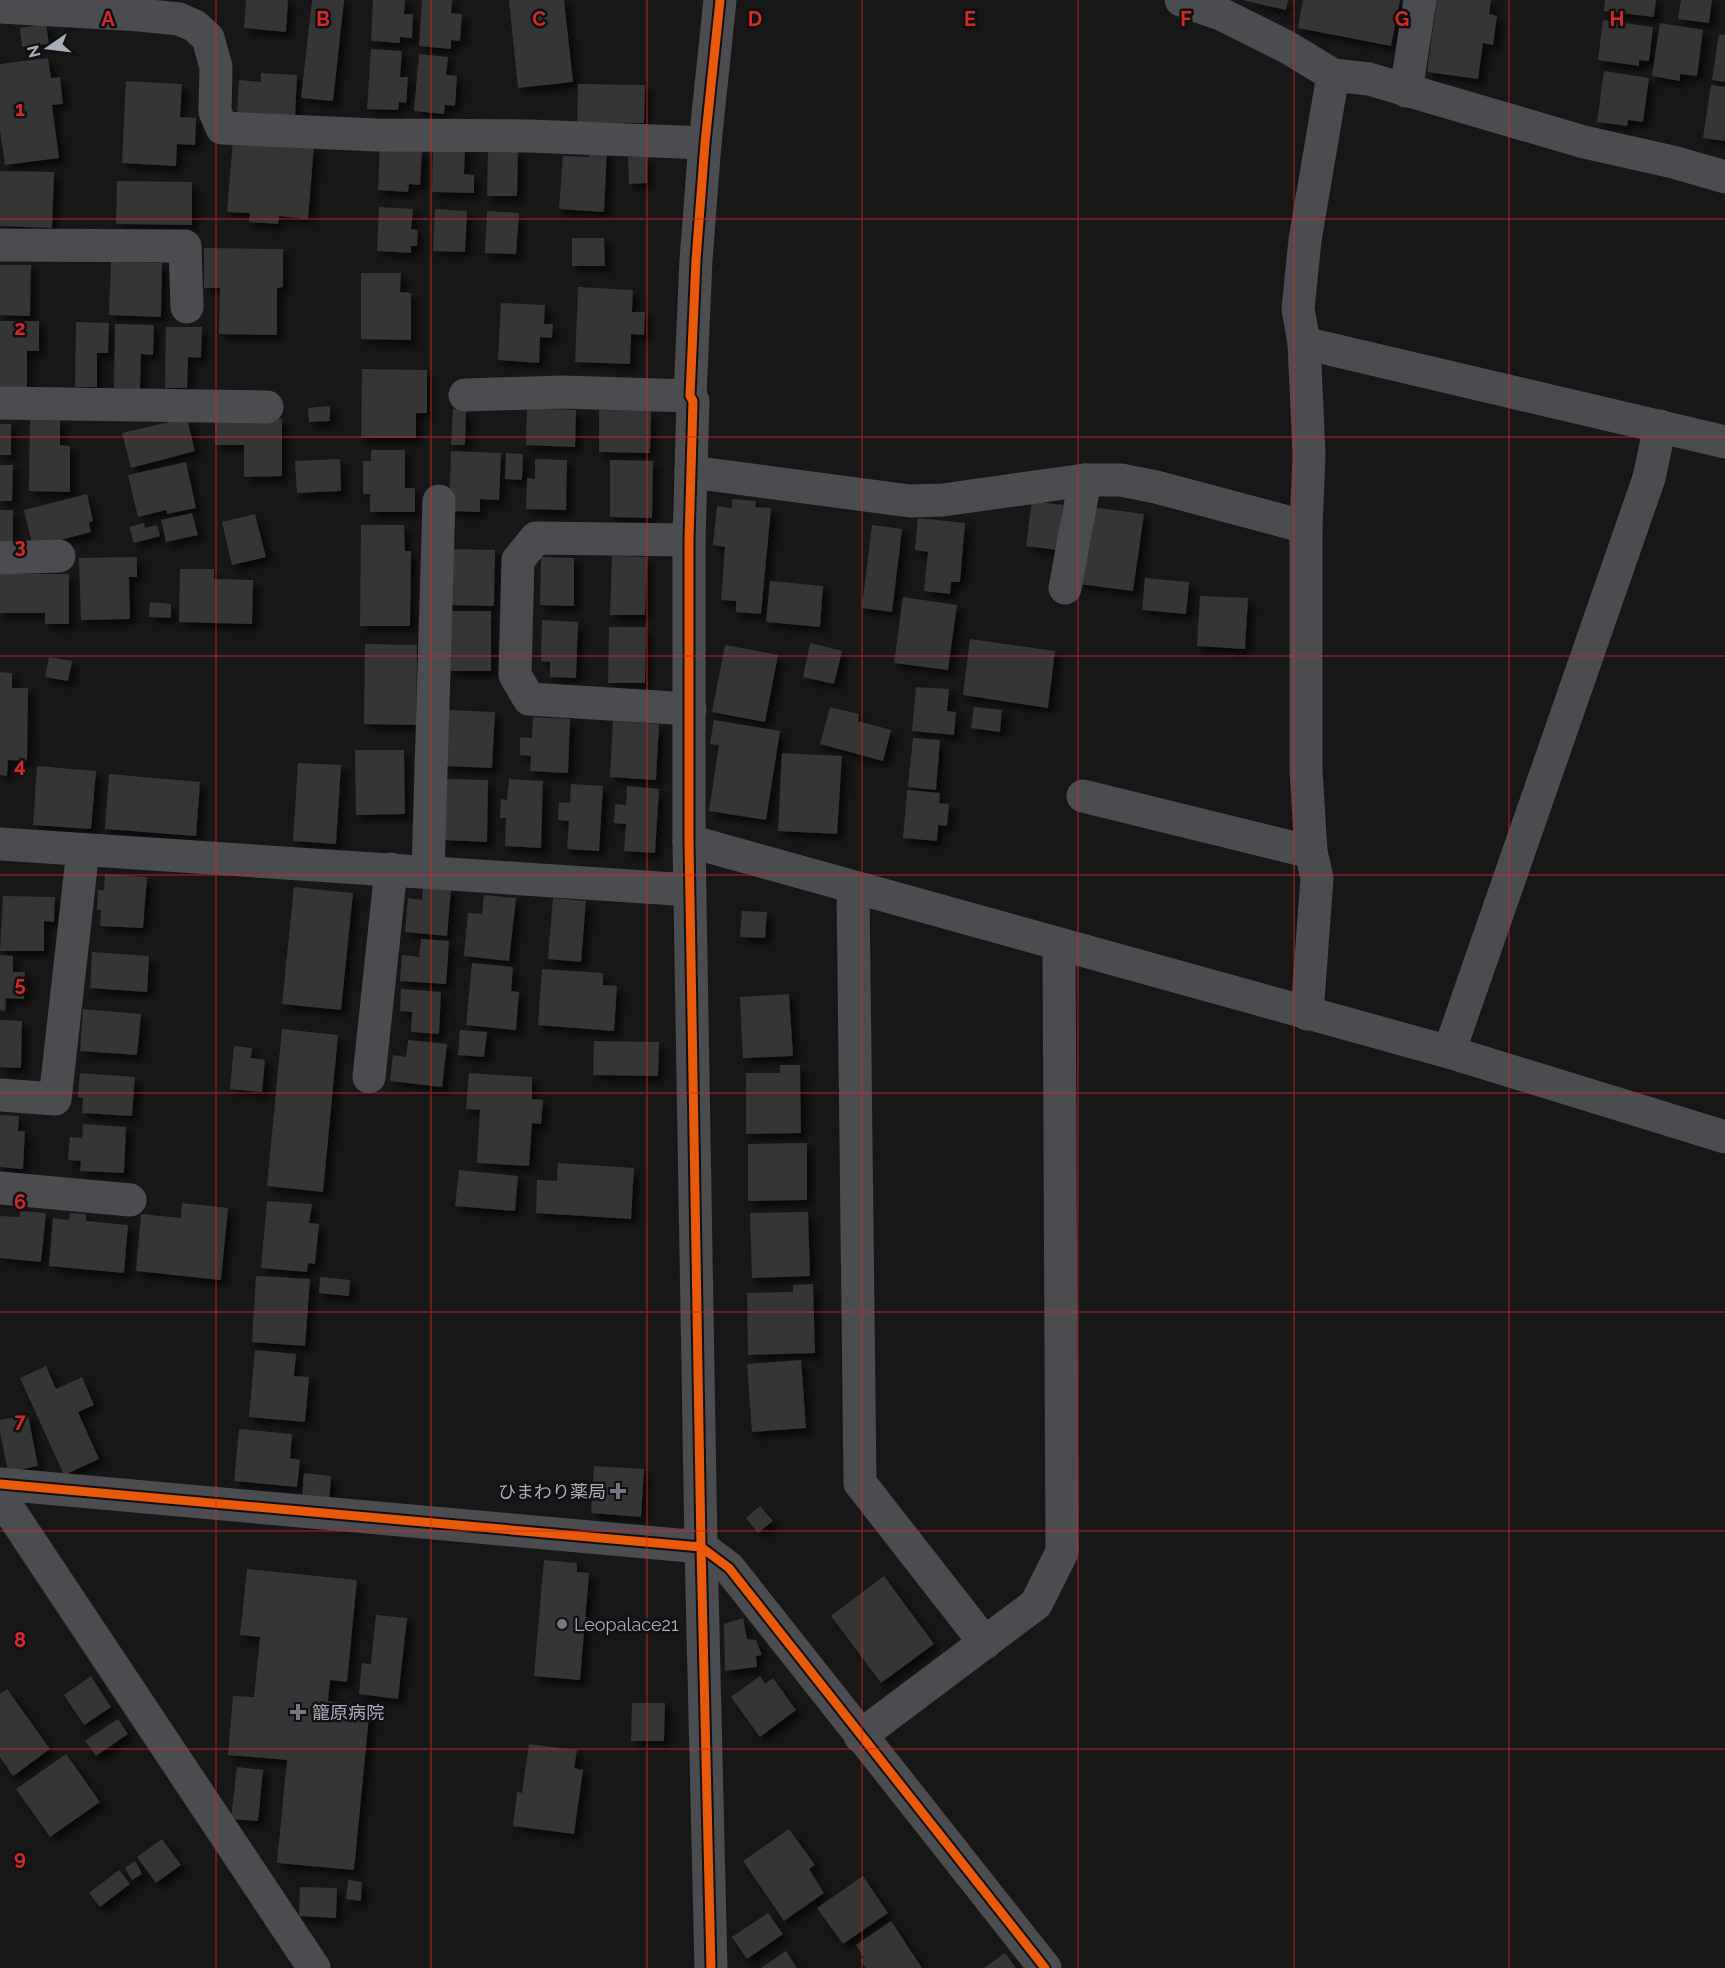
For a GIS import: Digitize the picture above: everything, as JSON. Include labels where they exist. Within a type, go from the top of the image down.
[{"type":"street","points":[[711,1968],[689,841],[688,540],[693,401],[690,396],[696,260],[720,0]]},
{"type":"street","points":[[1406,91],[1420,0]]},
{"type":"street","points":[[1190,2],[1256,31],[1333,75],[1369,79],[1584,142],[1673,162],[1725,177]]},
{"type":"street","points":[[0,7],[141,15],[179,19],[195,27],[208,38],[216,67],[215,112],[222,128],[376,135],[530,136],[705,143]]},
{"type":"street","points":[[1307,1014],[1317,878],[1311,852],[1306,770],[1306,528],[1309,455],[1304,343],[1298,309],[1304,252],[1333,75]]},
{"type":"street","points":[[0,245],[184,246],[187,307]]},
{"type":"street","points":[[1304,343],[1725,442]]},
{"type":"street","points":[[465,395],[562,392],[690,396]]},
{"type":"street","points":[[0,403],[267,406]]},
{"type":"street","points":[[1449,1052],[1649,478],[1660,426]]},
{"type":"street","points":[[691,472],[910,501],[943,500],[1085,480],[1120,480],[1156,487],[1306,528]]},
{"type":"street","points":[[1065,588],[1085,480]]},
{"type":"street","points":[[428,871],[439,501]]},
{"type":"street","points":[[688,540],[536,538],[518,560],[515,675],[529,699],[690,709]]},
{"type":"street","points":[[0,558],[59,556]]},
{"type":"street","points":[[1083,796],[1311,852]]},
{"type":"street","points":[[689,841],[1449,1052],[1725,1137]]},
{"type":"street","points":[[0,844],[690,890]]},
{"type":"street","points":[[0,1095],[55,1100],[83,850]]},
{"type":"street","points":[[369,1077],[391,869]]},
{"type":"street","points":[[853,888],[860,1483],[985,1643]]},
{"type":"street","points":[[860,1736],[1036,1604],[1062,1552],[1059,944]]},
{"type":"street","points":[[0,1188],[130,1200]]},
{"type":"street","points":[[0,1484],[701,1546],[729,1569],[1046,1968]]},
{"type":"street","points":[[0,1496],[314,1968]]},
{"type":"building","points":[[246,0],[288,0],[286,32],[244,28]]},
{"type":"building","points":[[312,0],[344,0],[333,101],[301,98]]},
{"type":"building","points":[[373,0],[405,0],[404,14],[413,14],[412,38],[400,37],[400,43],[371,41]]},
{"type":"building","points":[[422,0],[452,0],[451,13],[462,14],[460,41],[451,40],[451,49],[419,46]]},
{"type":"building","points":[[509,0],[564,0],[573,82],[518,88]]},
{"type":"building","points":[[1242,0],[1288,0],[1286,10]]},
{"type":"building","points":[[1303,0],[1400,0],[1391,46],[1298,28]]},
{"type":"building","points":[[1437,0],[1491,0],[1489,14],[1497,16],[1493,45],[1483,43],[1478,79],[1427,72]]},
{"type":"building","points":[[1605,0],[1656,0],[1654,17],[1604,11]]},
{"type":"building","points":[[1681,0],[1712,0],[1709,23],[1678,19]]},
{"type":"building","points":[[1603,20],[1653,27],[1649,61],[1639,60],[1639,66],[1598,60]]},
{"type":"building","points":[[1660,23],[1703,30],[1697,76],[1680,74],[1680,81],[1652,76]]},
{"type":"building","points":[[46,24],[49,44],[22,47],[20,28]]},
{"type":"building","points":[[1719,34],[1725,35],[1725,82],[1712,80]]},
{"type":"building","points":[[371,49],[402,51],[400,77],[408,77],[406,103],[399,102],[398,110],[367,109]]},
{"type":"building","points":[[419,54],[448,57],[446,75],[457,76],[455,106],[445,105],[444,114],[414,111]]},
{"type":"building","points":[[48,58],[51,78],[60,77],[63,104],[52,105],[59,158],[5,165],[0,130],[0,64]]},
{"type":"building","points":[[1604,71],[1649,78],[1643,122],[1628,120],[1627,126],[1597,122]]},
{"type":"building","points":[[261,73],[297,75],[295,116],[237,113],[239,80],[261,82]]},
{"type":"building","points":[[126,81],[182,84],[180,117],[196,118],[195,145],[177,144],[176,166],[122,163]]},
{"type":"building","points":[[578,84],[645,85],[644,123],[577,122]]},
{"type":"building","points":[[1711,85],[1725,87],[1725,141],[1703,138]]},
{"type":"building","points":[[233,139],[314,146],[308,219],[279,216],[278,224],[249,222],[250,213],[227,212]]},
{"type":"building","points":[[380,144],[422,151],[420,185],[409,184],[408,192],[378,190]]},
{"type":"building","points":[[433,146],[465,147],[464,174],[474,175],[474,193],[432,192]]},
{"type":"building","points":[[590,148],[607,149],[604,212],[559,209],[563,156],[589,157]]},
{"type":"building","points":[[488,150],[518,151],[517,196],[487,196]]},
{"type":"building","points":[[628,157],[647,157],[647,183],[629,184]]},
{"type":"building","points":[[0,171],[54,172],[52,228],[0,226]]},
{"type":"building","points":[[117,181],[192,182],[192,225],[116,224]]},
{"type":"building","points":[[379,207],[413,209],[411,229],[418,230],[417,246],[411,246],[411,253],[377,251]]},
{"type":"building","points":[[435,209],[467,211],[465,252],[433,251]]},
{"type":"building","points":[[487,211],[519,213],[516,254],[485,253]]},
{"type":"building","points":[[572,238],[604,238],[605,266],[572,266]]},
{"type":"building","points":[[204,248],[283,249],[283,287],[277,288],[277,335],[219,334],[220,288],[204,288]]},
{"type":"building","points":[[111,262],[162,263],[161,317],[109,315]]},
{"type":"building","points":[[0,265],[31,265],[30,316],[0,315]]},
{"type":"building","points":[[361,273],[401,273],[400,292],[411,293],[411,340],[361,339]]},
{"type":"building","points":[[578,287],[633,290],[632,312],[645,312],[644,335],[631,334],[630,364],[575,362]]},
{"type":"building","points":[[501,303],[545,305],[544,324],[553,324],[552,338],[540,337],[539,363],[498,360]]},
{"type":"building","points":[[0,321],[39,321],[39,351],[27,351],[27,387],[0,387]]},
{"type":"building","points":[[76,322],[109,323],[108,353],[97,353],[97,387],[75,387]]},
{"type":"building","points":[[115,324],[154,325],[153,355],[141,354],[140,389],[114,388]]},
{"type":"building","points":[[166,327],[202,327],[201,358],[188,357],[187,388],[165,388]]},
{"type":"building","points":[[362,369],[427,370],[427,413],[416,413],[416,438],[361,438]]},
{"type":"building","points":[[330,406],[330,421],[309,422],[308,408]]},
{"type":"building","points":[[527,408],[576,410],[575,447],[526,445]]},
{"type":"building","points":[[453,409],[466,410],[465,445],[451,445]]},
{"type":"building","points":[[599,410],[651,411],[650,453],[599,452]]},
{"type":"building","points":[[187,418],[195,451],[131,468],[122,433]]},
{"type":"building","points":[[30,419],[60,419],[60,445],[70,446],[70,492],[29,491]]},
{"type":"building","points":[[215,419],[282,419],[282,476],[244,477],[244,445],[215,445]]},
{"type":"building","points":[[0,424],[11,424],[11,455],[0,455]]},
{"type":"building","points":[[371,450],[405,450],[405,488],[415,488],[415,512],[370,512],[370,494],[363,494],[363,461],[371,461]]},
{"type":"building","points":[[451,451],[501,453],[499,500],[480,499],[480,512],[449,511]]},
{"type":"building","points":[[506,453],[523,454],[522,480],[505,479]]},
{"type":"building","points":[[340,459],[341,491],[297,493],[295,461]]},
{"type":"building","points":[[535,459],[567,460],[566,510],[526,509],[527,478],[535,479]]},
{"type":"building","points":[[610,460],[653,461],[652,518],[610,517]]},
{"type":"building","points":[[186,462],[196,508],[167,514],[166,510],[138,517],[128,475]]},
{"type":"building","points":[[0,465],[13,465],[12,501],[0,501]]},
{"type":"building","points":[[87,494],[93,521],[89,522],[91,532],[33,547],[24,510]]},
{"type":"building","points":[[732,499],[756,501],[755,507],[771,508],[761,614],[736,612],[736,601],[721,600],[725,547],[713,545],[717,506],[732,508]]},
{"type":"building","points":[[1032,501],[1063,505],[1057,550],[1026,546]]},
{"type":"building","points":[[1090,507],[1144,514],[1133,591],[1079,584]]},
{"type":"building","points":[[0,510],[13,510],[13,545],[0,545]]},
{"type":"building","points":[[192,513],[198,535],[166,542],[161,520]]},
{"type":"building","points":[[255,514],[266,557],[232,565],[222,522]]},
{"type":"building","points":[[918,518],[965,523],[960,582],[951,582],[950,594],[924,591],[928,552],[915,550]]},
{"type":"building","points":[[144,523],[145,528],[157,525],[160,536],[134,543],[129,527]]},
{"type":"building","points":[[361,525],[404,525],[405,551],[411,551],[410,626],[360,626]]},
{"type":"building","points":[[872,525],[902,529],[892,612],[862,608]]},
{"type":"building","points":[[450,549],[495,550],[494,606],[449,605]]},
{"type":"building","points":[[612,556],[647,557],[645,615],[610,615]]},
{"type":"building","points":[[137,557],[137,577],[129,577],[130,619],[81,620],[79,558]]},
{"type":"building","points":[[541,557],[574,558],[574,606],[540,605]]},
{"type":"building","points":[[180,569],[214,569],[214,579],[253,580],[252,624],[179,622]]},
{"type":"building","points":[[0,574],[69,574],[69,624],[45,624],[45,613],[0,613]]},
{"type":"building","points":[[1145,578],[1189,582],[1186,614],[1142,610]]},
{"type":"building","points":[[770,581],[823,586],[820,627],[766,622]]},
{"type":"building","points":[[1200,596],[1248,598],[1245,649],[1197,646]]},
{"type":"building","points":[[903,597],[957,605],[948,670],[894,663]]},
{"type":"building","points":[[150,602],[171,604],[171,618],[149,617]]},
{"type":"building","points":[[447,611],[491,611],[491,671],[448,671]]},
{"type":"building","points":[[542,620],[578,622],[576,678],[550,677],[550,662],[541,661]]},
{"type":"building","points":[[609,627],[646,627],[645,683],[608,683]]},
{"type":"building","points":[[970,639],[1055,651],[1048,708],[963,695]]},
{"type":"building","points":[[810,643],[842,651],[834,684],[803,677]]},
{"type":"building","points":[[365,644],[417,645],[416,725],[364,724]]},
{"type":"building","points":[[725,645],[778,655],[765,722],[712,712]]},
{"type":"building","points":[[49,657],[72,661],[68,681],[45,677]]},
{"type":"building","points":[[0,672],[12,673],[12,688],[28,688],[27,761],[8,760],[7,776],[0,775]]},
{"type":"building","points":[[916,687],[949,689],[947,711],[956,712],[954,735],[912,731]]},
{"type":"building","points":[[830,707],[859,714],[858,721],[891,730],[883,761],[820,744]]},
{"type":"building","points":[[974,707],[1002,710],[1000,732],[971,728]]},
{"type":"building","points":[[449,710],[495,712],[492,768],[446,766]]},
{"type":"building","points":[[533,717],[570,719],[568,773],[530,771],[531,756],[520,755],[520,737],[532,738]]},
{"type":"building","points":[[714,720],[780,731],[766,820],[709,811],[719,745],[710,744]]},
{"type":"building","points":[[613,721],[659,724],[656,780],[610,777]]},
{"type":"building","points":[[913,738],[940,740],[936,790],[908,787]]},
{"type":"building","points":[[355,750],[404,750],[405,814],[356,815]]},
{"type":"building","points":[[782,753],[842,756],[837,834],[778,831]]},
{"type":"building","points":[[298,763],[341,765],[336,844],[293,841]]},
{"type":"building","points":[[37,766],[96,771],[91,829],[33,825]]},
{"type":"building","points":[[109,774],[200,782],[196,836],[105,829]]},
{"type":"building","points":[[445,779],[488,780],[487,842],[444,840]]},
{"type":"building","points":[[509,779],[543,781],[541,848],[505,846],[506,818],[500,818],[501,799],[507,800]]},
{"type":"building","points":[[571,784],[603,786],[599,851],[567,849],[569,821],[558,820],[559,802],[570,803]]},
{"type":"building","points":[[627,786],[659,789],[655,853],[624,851],[626,824],[614,823],[615,804],[626,805]]},
{"type":"building","points":[[907,790],[940,793],[939,803],[949,804],[947,826],[938,825],[937,841],[903,838]]},
{"type":"building","points":[[105,874],[147,877],[143,928],[100,926],[101,910],[97,910],[98,890],[104,890]]},
{"type":"building","points":[[423,886],[451,889],[447,936],[405,932],[408,898],[422,900]]},
{"type":"building","points":[[294,887],[353,893],[341,1010],[282,1004]]},
{"type":"building","points":[[484,895],[516,898],[509,961],[464,956],[468,913],[482,914]]},
{"type":"building","points":[[3,896],[55,897],[54,922],[44,921],[44,951],[0,951]]},
{"type":"building","points":[[553,898],[586,901],[581,962],[548,959]]},
{"type":"building","points":[[742,911],[767,912],[765,938],[740,937]]},
{"type":"building","points":[[421,939],[449,941],[446,984],[400,981],[402,955],[419,957]]},
{"type":"building","points":[[92,952],[149,956],[147,992],[90,988]]},
{"type":"building","points":[[0,955],[13,956],[13,972],[25,972],[24,999],[6,998],[5,1011],[0,1010]]},
{"type":"building","points":[[472,963],[513,967],[511,991],[519,992],[516,1030],[466,1025]]},
{"type":"building","points":[[542,969],[603,973],[603,985],[617,986],[614,1031],[538,1025]]},
{"type":"building","points":[[401,989],[441,992],[439,1034],[411,1032],[412,1012],[400,1011]]},
{"type":"building","points":[[789,994],[793,1056],[743,1058],[740,997]]},
{"type":"building","points":[[83,1009],[141,1014],[137,1055],[80,1051]]},
{"type":"building","points":[[0,1020],[22,1021],[21,1068],[0,1067]]},
{"type":"building","points":[[282,1029],[338,1035],[323,1192],[267,1186]]},
{"type":"building","points":[[460,1030],[487,1032],[484,1057],[458,1055]]},
{"type":"building","points":[[408,1040],[447,1044],[442,1087],[390,1081],[393,1055],[406,1057]]},
{"type":"building","points":[[594,1041],[659,1042],[658,1076],[593,1075]]},
{"type":"building","points":[[234,1046],[252,1048],[251,1058],[265,1060],[262,1092],[230,1089]]},
{"type":"building","points":[[780,1065],[800,1065],[801,1133],[746,1134],[746,1073],[780,1073]]},
{"type":"building","points":[[80,1073],[135,1077],[132,1116],[82,1113],[83,1098],[78,1097]]},
{"type":"building","points":[[469,1073],[532,1077],[532,1099],[543,1100],[541,1124],[532,1123],[529,1166],[477,1163],[480,1110],[466,1109]]},
{"type":"building","points":[[0,1115],[19,1116],[18,1131],[25,1131],[23,1169],[0,1167]]},
{"type":"building","points":[[83,1124],[126,1127],[124,1173],[80,1171],[81,1161],[68,1160],[70,1137],[82,1138]]},
{"type":"building","points":[[807,1143],[807,1200],[748,1201],[748,1144]]},
{"type":"building","points":[[558,1163],[634,1168],[631,1219],[536,1213],[537,1180],[557,1181]]},
{"type":"building","points":[[459,1170],[518,1176],[515,1211],[455,1206]]},
{"type":"building","points":[[267,1201],[312,1204],[309,1223],[319,1224],[315,1264],[308,1263],[307,1272],[261,1268]]},
{"type":"building","points":[[182,1203],[228,1208],[221,1280],[136,1271],[141,1214],[181,1218]]},
{"type":"building","points":[[20,1211],[46,1213],[41,1262],[0,1258],[0,1216],[20,1217]]},
{"type":"building","points":[[808,1212],[810,1276],[752,1278],[750,1213]]},
{"type":"building","points":[[70,1213],[86,1214],[86,1221],[128,1225],[124,1273],[49,1266],[53,1218],[69,1220]]},
{"type":"building","points":[[256,1276],[310,1279],[305,1346],[252,1342]]},
{"type":"building","points":[[320,1277],[350,1280],[349,1296],[319,1293]]},
{"type":"building","points":[[813,1284],[815,1353],[748,1355],[747,1293],[793,1292],[793,1285]]},
{"type":"building","points":[[255,1350],[296,1354],[294,1376],[309,1377],[305,1422],[249,1417]]},
{"type":"building","points":[[801,1360],[806,1428],[752,1432],[747,1364]]},
{"type":"building","points":[[46,1366],[56,1389],[82,1377],[94,1405],[78,1412],[99,1459],[64,1475],[20,1378]]},
{"type":"building","points":[[28,1415],[38,1466],[8,1472],[0,1432],[0,1420]]},
{"type":"building","points":[[239,1429],[292,1434],[290,1458],[300,1460],[297,1487],[234,1481]]},
{"type":"building","name":"ひまわり薬局","points":[[594,1466],[644,1469],[641,1517],[591,1513]]},
{"type":"building","points":[[304,1473],[331,1476],[329,1503],[302,1500]]},
{"type":"building","points":[[760,1506],[773,1521],[758,1533],[746,1518]]},
{"type":"building","name":"Leopalace21","points":[[544,1560],[577,1563],[577,1572],[589,1573],[580,1680],[534,1676]]},
{"type":"building","name":"籠原病院","points":[[247,1569],[357,1580],[347,1682],[330,1680],[328,1701],[370,1706],[354,1870],[277,1863],[287,1760],[228,1755],[233,1696],[254,1697],[260,1637],[240,1635]]},
{"type":"building","points":[[884,1576],[934,1644],[881,1683],[831,1616]]},
{"type":"building","points":[[376,1615],[407,1618],[398,1699],[359,1694],[362,1663],[371,1664]]},
{"type":"building","points":[[743,1618],[747,1639],[756,1640],[762,1655],[756,1656],[757,1667],[725,1671],[724,1624]]},
{"type":"building","points":[[91,1676],[111,1707],[84,1725],[64,1695]]},
{"type":"building","points":[[760,1676],[765,1684],[773,1678],[796,1710],[760,1737],[731,1697]]},
{"type":"building","points":[[7,1689],[50,1749],[13,1776],[0,1757],[0,1694]]},
{"type":"building","points":[[632,1703],[665,1703],[664,1741],[631,1741]]},
{"type":"building","points":[[118,1719],[128,1734],[96,1756],[85,1741]]},
{"type":"building","points":[[529,1744],[577,1750],[574,1768],[583,1770],[574,1834],[513,1826],[517,1792],[522,1793]]},
{"type":"building","points":[[66,1754],[100,1802],[50,1837],[16,1789]]},
{"type":"building","points":[[237,1767],[263,1770],[258,1821],[231,1819]]},
{"type":"building","points":[[789,1829],[815,1865],[809,1869],[824,1893],[784,1921],[743,1861]]},
{"type":"building","points":[[162,1839],[181,1865],[156,1883],[137,1857]]},
{"type":"building","points":[[135,1861],[142,1874],[132,1880],[125,1868]]},
{"type":"building","points":[[119,1870],[130,1884],[100,1907],[89,1893]]},
{"type":"building","points":[[863,1876],[888,1913],[843,1944],[817,1908]]},
{"type":"building","points":[[348,1880],[362,1882],[361,1901],[346,1899]]},
{"type":"building","points":[[300,1887],[337,1888],[336,1918],[299,1916]]},
{"type":"building","points":[[768,1913],[783,1934],[747,1959],[732,1937]]},
{"type":"building","points":[[891,1921],[922,1968],[866,1968],[860,1960],[864,1958],[856,1945]]},
{"type":"building","points":[[786,1951],[797,1968],[761,1968]]},
{"type":"building","points":[[1005,1953],[1016,1968],[984,1968]]},
{"type":"cycle path","points":[[711,1968],[689,841],[689,540],[693,401],[690,396],[696,260],[720,0]]},
{"type":"cycle path","points":[[0,1484],[701,1547],[729,1568],[1045,1968]]},
{"type":"place","name":"ひまわり薬局","points":[[618,1491]]},
{"type":"place","name":"Leopalace21","points":[[562,1624]]},
{"type":"place","name":"籠原病院","points":[[298,1712]]}]
